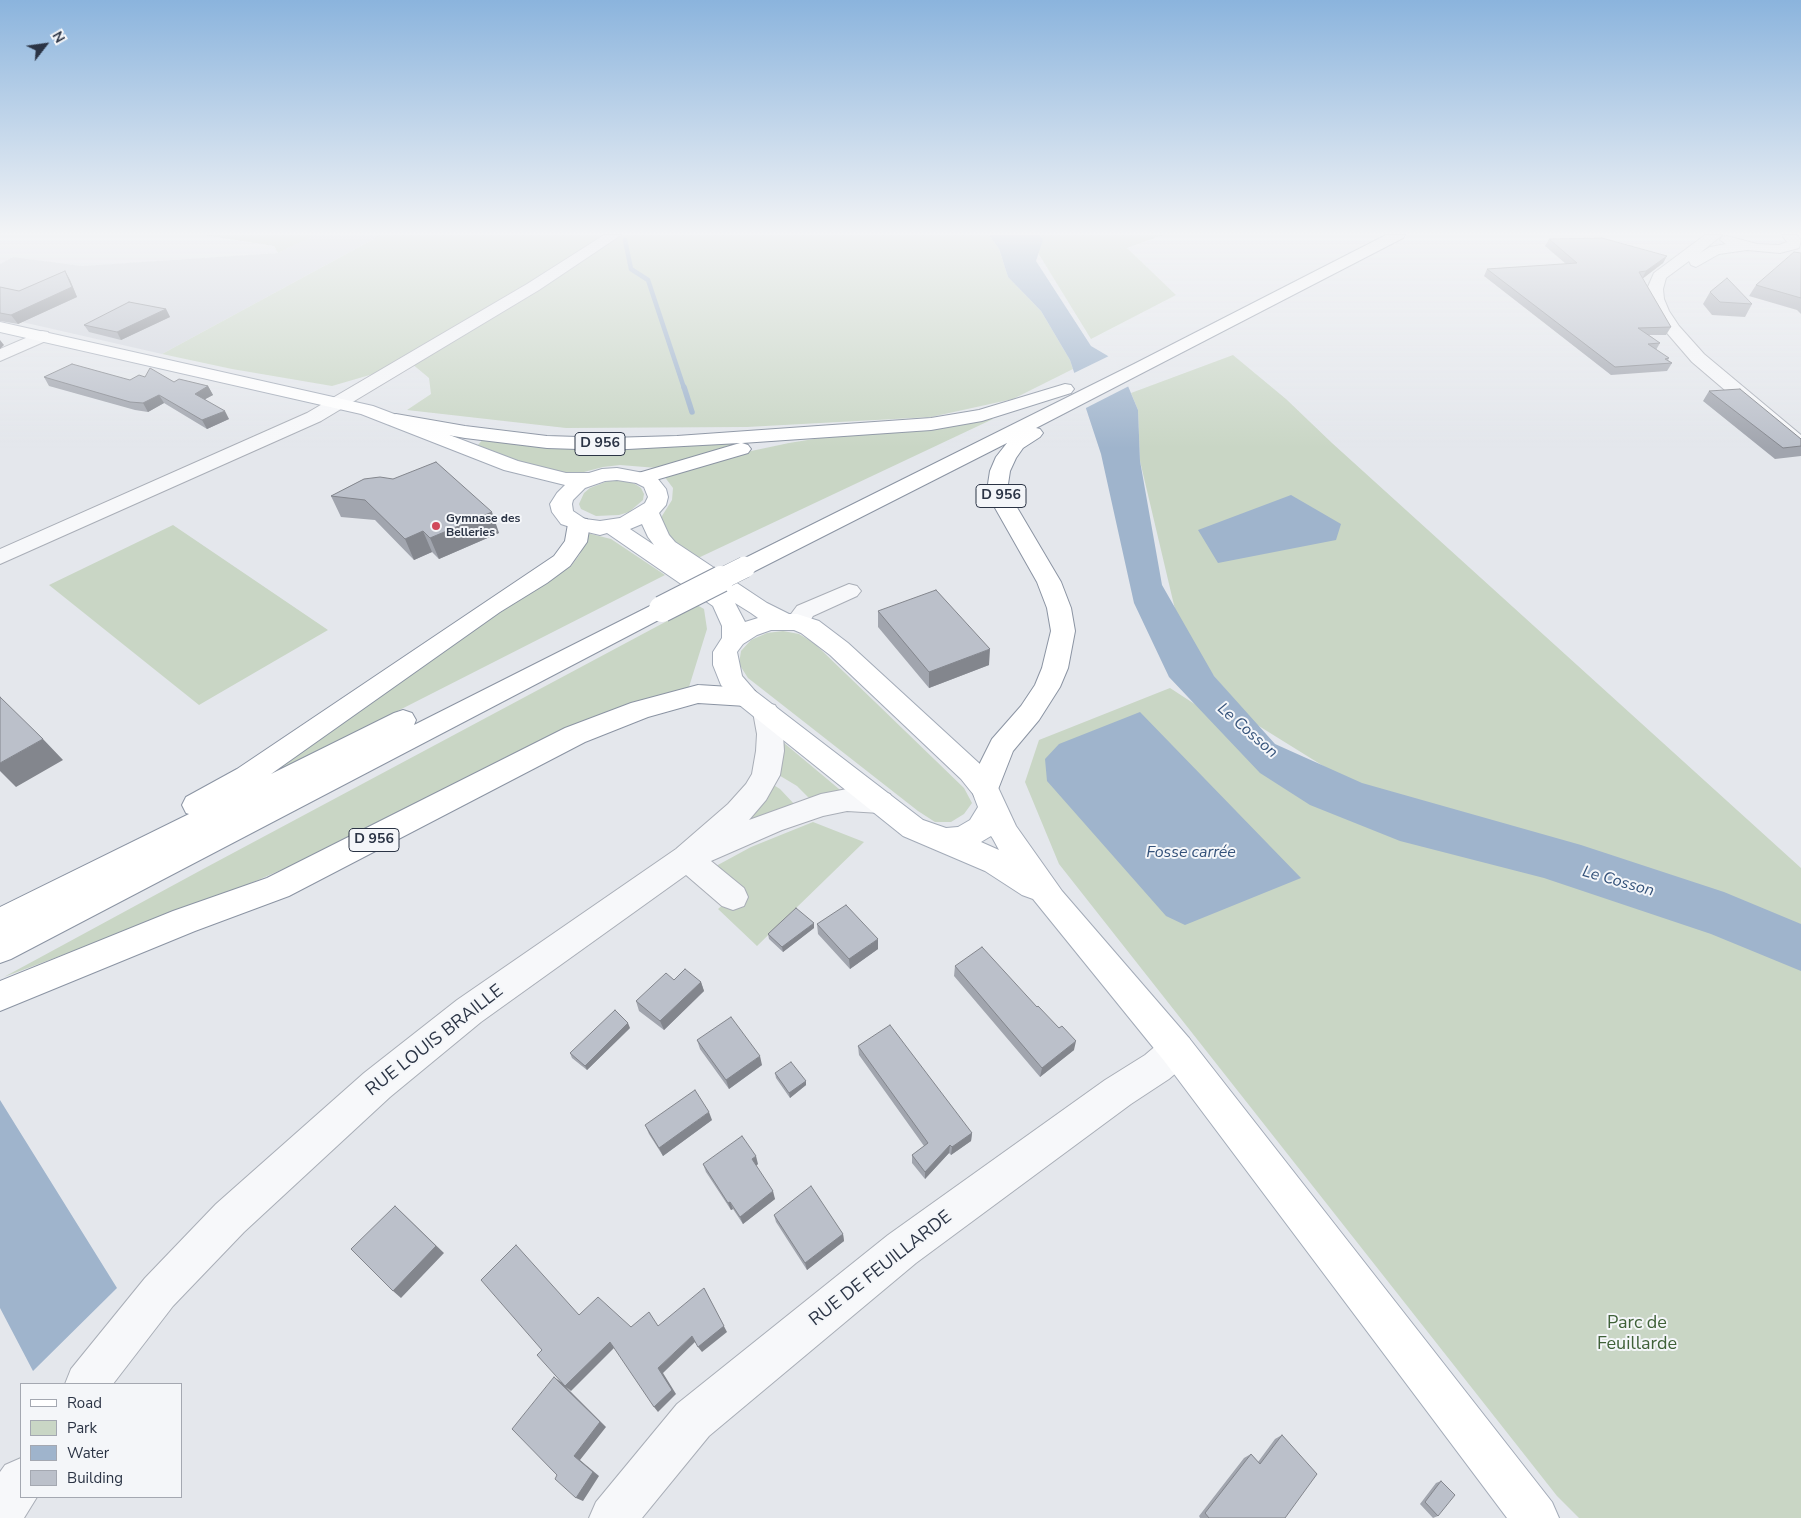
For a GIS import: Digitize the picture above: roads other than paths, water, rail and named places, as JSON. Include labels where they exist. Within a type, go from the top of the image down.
[{"type":"main road","name":"D 956","points":[[1137,362],[1242,306]]},
{"type":"main road","name":"D 956","points":[[0,922],[656,602],[1252,306]]},
{"type":"main road","points":[[0,327],[237,380],[396,420],[482,456],[537,474],[588,479],[617,474],[642,478],[651,483],[656,489],[658,497],[655,505],[638,519],[612,527],[594,527],[578,524],[569,519],[549,497],[504,474],[482,456]]},
{"type":"main road","name":"D 956","points":[[396,420],[465,432],[547,442],[609,444],[677,442],[806,434],[957,420],[1018,405],[1068,396]]},
{"type":"main road","name":"D 956","points":[[989,799],[992,767],[1002,746],[1030,713],[1047,687],[1055,668],[1063,631],[1059,608],[1049,582],[1001,499],[998,484],[1000,471],[1016,444],[1049,423],[1068,396]]},
{"type":"main road","name":"D 956","points":[[642,478],[735,450],[806,434]]},
{"type":"main road","points":[[549,497],[569,490],[588,479]]},
{"type":"main road","points":[[648,512],[652,525],[667,547],[759,608],[790,622],[810,628],[839,649],[970,772],[989,799],[1013,847],[1051,900],[1177,1050],[1536,1518]]},
{"type":"main road","name":"D 956","points":[[81,882],[171,820],[247,776],[492,608],[539,578],[562,561],[576,542],[578,524]]},
{"type":"main road","points":[[612,527],[722,601],[730,614],[734,626],[734,638]]},
{"type":"main road","name":"D 956","points":[[0,949],[656,602]]},
{"type":"main road","points":[[790,622],[748,629],[734,638],[725,652],[730,679],[756,705],[913,828],[996,862],[1051,900]]},
{"type":"main road","name":"D 956","points":[[0,996],[184,921],[278,887],[364,845],[575,735],[640,710],[698,694],[756,705]]},
{"type":"main road","points":[[946,840],[964,838],[980,828],[989,799]]},
{"type":"street","points":[[0,557],[314,417],[500,306]]},
{"type":"street","points":[[1659,306],[1698,358],[1801,445]]},
{"type":"street","points":[[0,356],[42,336]]},
{"type":"street","points":[[790,622],[805,611],[849,591]]},
{"type":"street","name":"RUE LOUIS BRAILLE","points":[[87,1383],[159,1292],[230,1218],[377,1085],[469,1011],[687,858],[738,812],[756,792],[766,775],[770,751],[770,734],[756,705]]},
{"type":"street","points":[[733,897],[687,858],[772,822],[821,805],[848,800],[880,802]]},
{"type":"street","name":"RUE DE FEUILLARDE","points":[[612,1518],[693,1420],[902,1250],[1118,1092],[1157,1068],[1177,1050]]},
{"type":"street","points":[[0,1514],[20,1483]]},
{"type":"water","name":"Le Cosson","points":[[1036,306],[1065,306],[1091,346],[1108,356],[1128,386],[1138,410],[1140,461],[1162,585],[1214,676],[1275,744],[1362,783],[1581,845],[1724,892],[1801,924],[1801,971],[1711,934],[1544,878],[1400,841],[1310,805],[1260,773],[1169,677],[1134,603],[1101,454],[1070,360]]},
{"type":"water","points":[[1291,495],[1341,524],[1336,540],[1218,563],[1198,530]]},
{"type":"water","name":"Fosse carrée","points":[[1140,712],[1301,878],[1185,925],[1166,916],[1047,781],[1045,759],[1059,744]]},
{"type":"water","points":[[0,1100],[117,1288],[33,1371],[0,1308]]},
{"type":"waterway","points":[[657,306],[684,388]]},
{"type":"waterway","points":[[684,387],[692,412]]},
{"type":"place","name":"Gymnase des Belleries","points":[[436,526]]},
{"type":"park label","name":"Parc de Feuillarde","points":[[1637,1334]]}]
